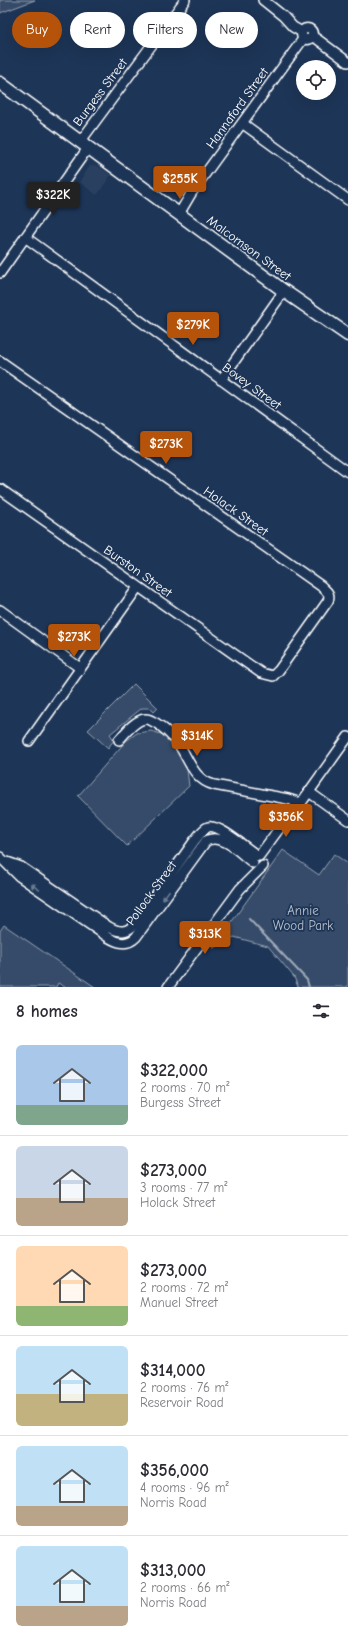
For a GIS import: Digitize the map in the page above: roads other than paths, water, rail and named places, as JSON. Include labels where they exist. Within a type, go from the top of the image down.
[{"type":"main road","name":"Malcomson Street","points":[[0,83],[284,291],[348,335]]},
{"type":"street","name":"Burgess Street","points":[[0,273],[25,238],[84,145],[185,0]]},
{"type":"street","points":[[263,0],[283,16],[293,27],[306,36],[317,39],[348,62]]},
{"type":"street","name":"Hannaford Street","points":[[180,214],[192,192],[306,36]]},
{"type":"street","points":[[242,123],[348,200]]},
{"type":"street","name":"Bovey Street","points":[[25,238],[348,472]]},
{"type":"street","points":[[221,380],[284,291]]},
{"type":"street","name":"Holack Street","points":[[0,361],[321,586],[328,593],[330,597],[328,601],[279,670],[273,676],[261,673]]},
{"type":"street","name":"Burston Street","points":[[0,489],[261,673]]},
{"type":"street","points":[[29,741],[138,587]]},
{"type":"street","points":[[0,610],[80,668]]},
{"type":"street","points":[[119,740],[135,724],[144,719],[148,719],[162,727],[174,738],[195,773],[205,782],[301,803]]},
{"type":"street","points":[[240,890],[256,860],[295,807],[301,803],[348,737]]},
{"type":"street","points":[[309,792],[348,820]]},
{"type":"street","points":[[168,987],[240,890],[264,865],[269,853],[300,810],[301,803]]},
{"type":"street","points":[[241,849],[219,839],[208,840],[203,831],[209,827],[215,827],[256,860]]},
{"type":"street","name":"Pollock Street","points":[[2,862],[19,866],[57,897],[95,922],[114,940],[122,943],[131,941],[139,926],[193,850],[203,831]]},
{"type":"street","name":"Pollock Street","points":[[193,850],[208,840]]},
{"type":"street","points":[[256,860],[264,858],[264,865]]},
{"type":"street","points":[[173,987],[225,910]]},
{"type":"street","name":"Pollock Street","points":[[95,922],[118,931],[139,926]]},
{"type":"street","points":[[114,940],[118,931]]},
{"type":"waterway","points":[[249,919],[307,980],[309,987]]},
{"type":"park label","name":"Annie Wood Park","points":[[303,918]]}]
